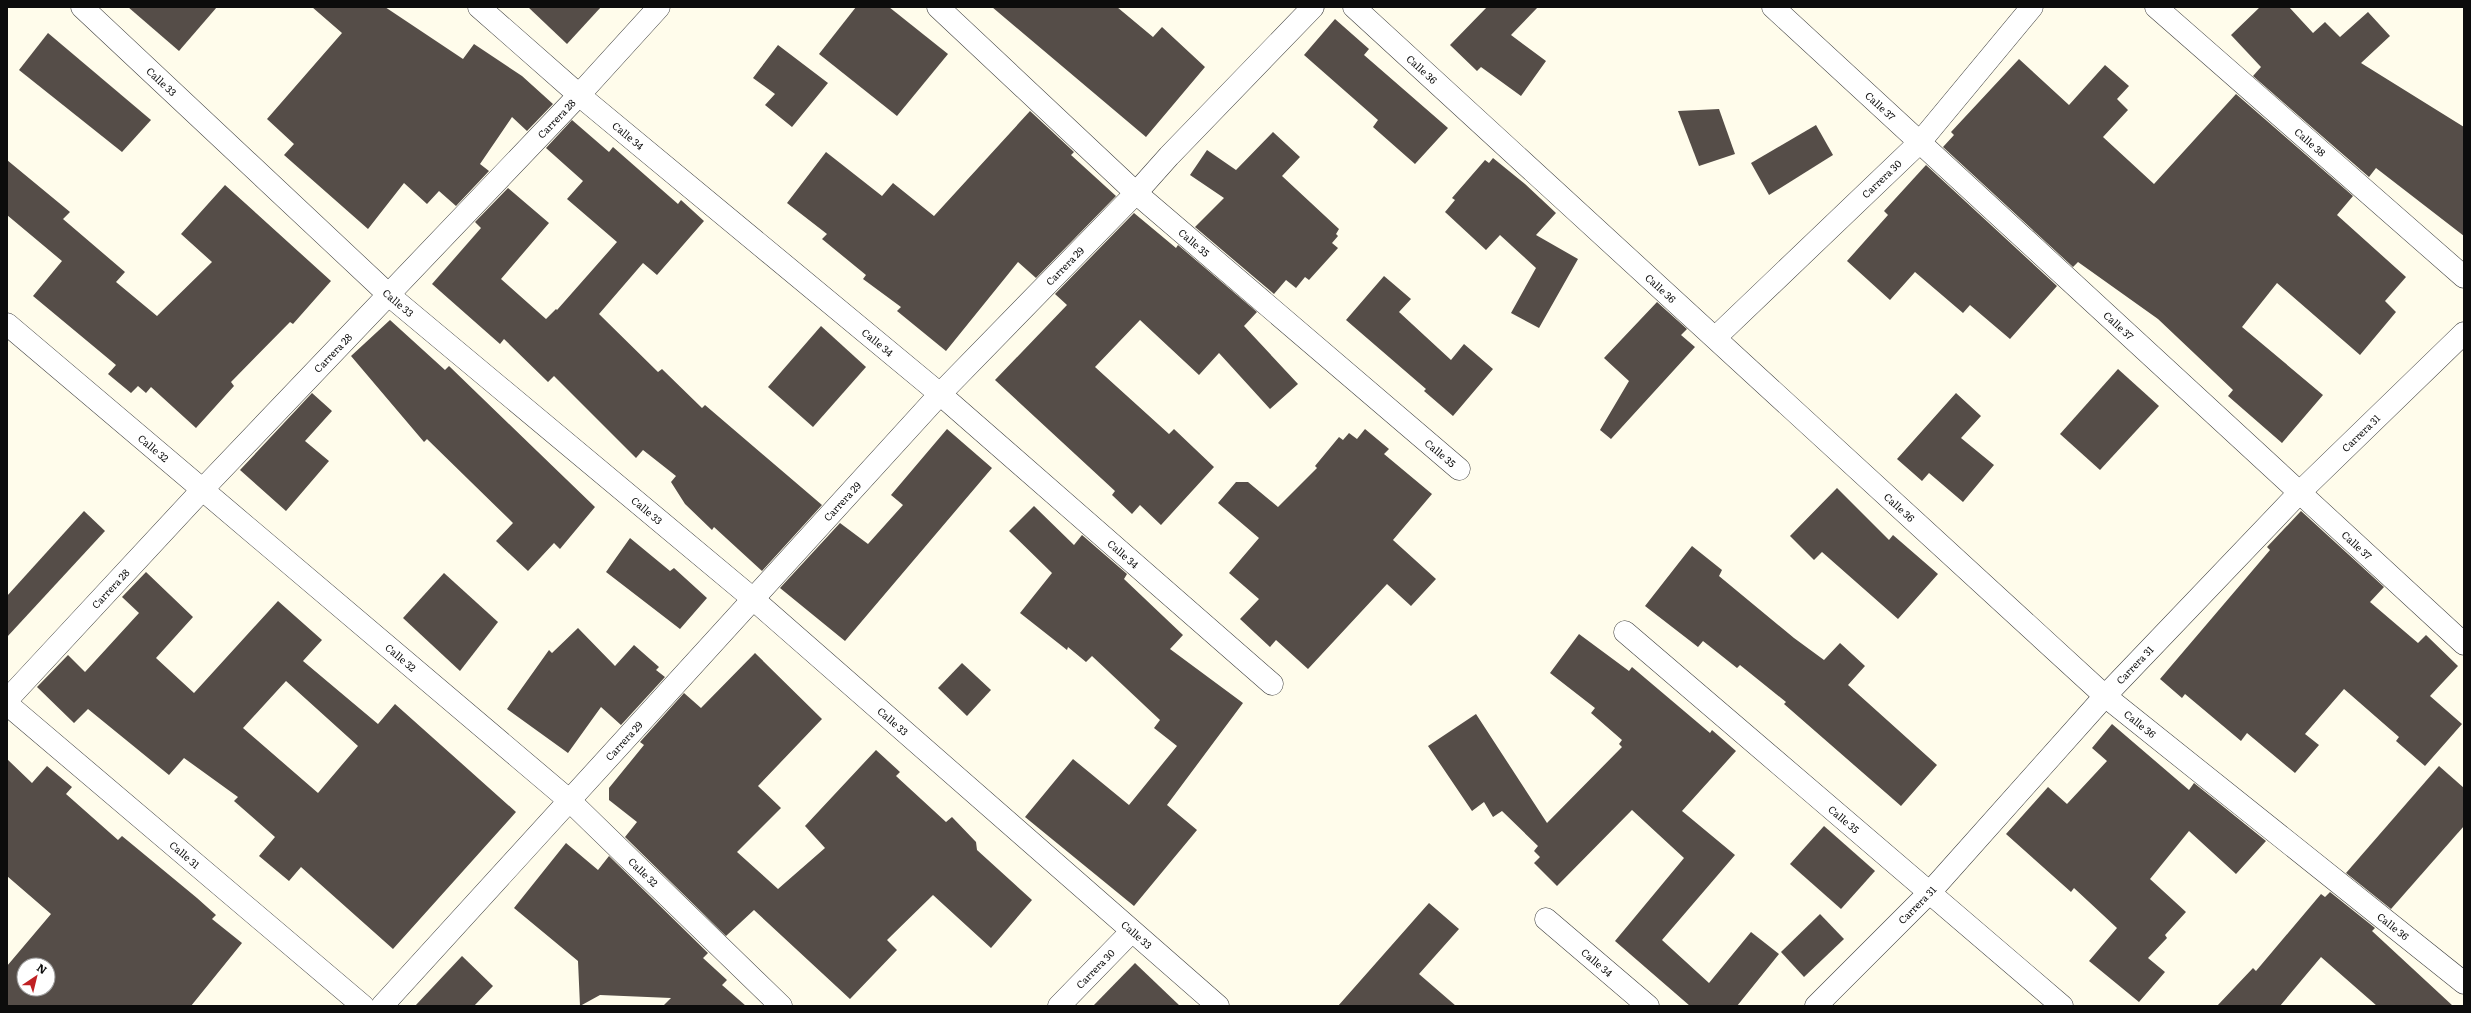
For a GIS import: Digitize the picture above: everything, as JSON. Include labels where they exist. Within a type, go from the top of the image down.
[{"type":"street","name":"Calle 33","points":[[82,7],[390,296],[752,598],[1131,932],[1218,1006]]},
{"type":"street","name":"Calle 34","points":[[479,7],[579,95],[940,394],[1272,684]]},
{"type":"street","name":"Carrera 28","points":[[7,700],[202,490],[390,296],[579,95],[659,7]]},
{"type":"street","name":"Calle 35","points":[[938,7],[1136,193],[1459,469]]},
{"type":"street","name":"Carrera 29","points":[[382,1006],[570,801],[752,598],[940,394],[1136,193],[1169,156],[1313,7]]},
{"type":"street","name":"Calle 36","points":[[1354,7],[1716,337],[2105,696],[2464,983]]},
{"type":"street","name":"Calle 37","points":[[1773,7],[2464,644]]},
{"type":"street","name":"Carrera 30","points":[[1716,337],[1920,142],[2032,7]]},
{"type":"street","name":"Calle 38","points":[[2156,7],[2464,277]]},
{"type":"street","name":"Calle 32","points":[[7,324],[570,801],[781,1006]]},
{"type":"street","name":"Carrera 31","points":[[1816,1006],[1930,891],[2105,696],[2300,493],[2464,333]]},
{"type":"street","name":"Calle 35","points":[[1626,632],[1930,891],[2062,1006]]},
{"type":"street","name":"Calle 31","points":[[7,704],[363,1006]]},
{"type":"street","name":"Calle 34","points":[[1546,919],[1648,1006]]},
{"type":"street","name":"Carrera 30","points":[[1060,1006],[1131,932]]},
{"type":"building","points":[[128,7],[217,7],[179,51]]},
{"type":"building","points":[[312,7],[385,7],[463,59],[474,44],[522,76],[553,104],[527,131],[512,117],[480,164],[489,171],[456,206],[439,191],[427,204],[404,183],[368,229],[284,155],[294,144],[267,119],[342,33]]},
{"type":"building","points":[[528,7],[601,7],[567,44]]},
{"type":"building","points":[[856,7],[889,7],[948,54],[897,116],[819,54]]},
{"type":"building","points":[[992,7],[1117,7],[1153,37],[1162,27],[1205,67],[1146,137]]},
{"type":"building","points":[[1487,7],[1538,7],[1511,35],[1546,61],[1521,96],[1481,67],[1477,71],[1450,45]]},
{"type":"building","points":[[2260,7],[2289,7],[2313,33],[2325,22],[2340,37],[2368,12],[2390,36],[2361,63],[2464,127],[2464,236],[2376,168],[2369,177],[2253,76],[2261,67],[2231,35]]},
{"type":"building","points":[[1335,19],[1369,49],[1364,55],[1448,128],[1415,164],[1373,127],[1378,120],[1304,55]]},
{"type":"building","points":[[48,33],[151,120],[122,152],[19,70]]},
{"type":"building","points":[[778,45],[828,83],[792,127],[765,105],[775,94],[753,78]]},
{"type":"building","points":[[2019,59],[2069,105],[2105,65],[2129,86],[2117,99],[2128,110],[2103,137],[2154,184],[2236,94],[2353,196],[2337,215],[2406,277],[2385,301],[2396,312],[2360,355],[2277,283],[2242,327],[2323,395],[2282,443],[2228,396],[2233,390],[2158,319],[2078,262],[2073,267],[1943,147],[1954,135],[1951,132]]},
{"type":"building","points":[[1719,109],[1735,154],[1699,166],[1678,111]]},
{"type":"building","points":[[1030,111],[1074,152],[1071,155],[1116,196],[1036,278],[1018,262],[946,351],[897,311],[901,307],[863,279],[866,275],[822,239],[827,234],[787,203],[826,152],[882,196],[893,183],[934,216]]},
{"type":"building","points":[[572,120],[609,152],[613,147],[678,204],[681,200],[704,221],[657,275],[643,263],[599,314],[658,372],[662,369],[702,408],[705,405],[822,505],[762,571],[714,527],[712,530],[685,504],[671,482],[676,476],[643,450],[636,458],[554,376],[548,382],[504,339],[500,344],[432,284],[481,228],[475,222],[508,188],[549,223],[501,279],[546,319],[556,309],[557,310],[617,242],[567,199],[583,181],[546,148]]},
{"type":"building","points":[[1816,125],[1833,155],[1769,195],[1751,163]]},
{"type":"building","points":[[1273,132],[1300,157],[1282,176],[1339,229],[1336,234],[1338,236],[1332,243],[1338,248],[1309,280],[1305,277],[1296,288],[1286,280],[1274,294],[1195,227],[1224,198],[1190,175],[1207,150],[1236,170]]},
{"type":"building","points":[[1493,158],[1525,184],[1556,213],[1536,235],[1578,259],[1539,328],[1511,313],[1536,268],[1500,235],[1486,250],[1445,212],[1455,200],[1452,198],[1485,160],[1489,163]]},
{"type":"building","points":[[7,160],[70,212],[63,219],[125,272],[116,282],[157,316],[212,262],[181,234],[225,185],[331,281],[293,324],[290,322],[231,382],[234,386],[196,428],[151,387],[146,393],[138,386],[131,393],[108,374],[116,365],[33,296],[62,261],[7,215]]},
{"type":"building","points":[[1926,165],[2057,286],[2010,339],[1970,305],[1963,313],[1915,272],[1890,300],[1847,261],[1888,215],[1884,211]]},
{"type":"building","points":[[1134,213],[1176,248],[1178,245],[1257,312],[1244,326],[1298,384],[1270,409],[1219,353],[1199,375],[1140,320],[1095,367],[1169,434],[1174,429],[1214,467],[1161,525],[1140,505],[1132,514],[1112,495],[1115,491],[995,380],[1067,305],[1055,294]]},
{"type":"building","points":[[1384,276],[1411,299],[1399,312],[1451,360],[1464,344],[1493,369],[1453,416],[1424,391],[1426,389],[1346,320]]},
{"type":"building","points":[[1657,302],[1687,329],[1681,335],[1695,347],[1611,439],[1600,430],[1629,381],[1604,358]]},
{"type":"building","points":[[390,320],[445,370],[449,366],[595,507],[560,549],[554,543],[528,571],[496,541],[513,523],[427,439],[424,442],[351,356]]},
{"type":"building","points":[[821,326],[866,367],[813,427],[768,387]]},
{"type":"building","points":[[2118,369],[2159,406],[2100,470],[2060,434]]},
{"type":"building","points":[[312,393],[332,411],[305,441],[329,461],[286,511],[240,470]]},
{"type":"building","points":[[1956,393],[1981,416],[1961,438],[1994,465],[1963,502],[1929,473],[1922,481],[1897,459]]},
{"type":"building","points":[[947,429],[992,468],[845,641],[780,588],[840,523],[868,544],[903,505],[891,495]]},
{"type":"building","points":[[1365,429],[1389,449],[1384,454],[1432,494],[1393,540],[1436,579],[1411,606],[1387,584],[1308,669],[1276,640],[1270,647],[1240,619],[1259,599],[1229,573],[1259,538],[1218,503],[1236,482],[1248,482],[1278,507],[1317,468],[1315,466],[1339,437],[1343,440],[1349,433],[1357,439]]},
{"type":"building","points":[[1837,488],[1889,540],[1893,535],[1938,574],[1898,619],[1822,552],[1814,560],[1790,536]]},
{"type":"building","points":[[1034,506],[1074,545],[1082,535],[1127,574],[1124,579],[1183,635],[1170,649],[1243,703],[1167,805],[1197,830],[1134,906],[1025,817],[1073,759],[1129,805],[1177,746],[1154,728],[1160,720],[1092,656],[1086,662],[1068,647],[1067,650],[1020,613],[1052,573],[1009,531]]},
{"type":"building","points":[[84,511],[105,531],[7,637],[7,596]]},
{"type":"building","points":[[2301,511],[2384,587],[2370,602],[2418,643],[2426,635],[2458,666],[2430,696],[2462,724],[2425,766],[2396,741],[2399,737],[2344,689],[2305,734],[2319,745],[2295,773],[2247,733],[2241,741],[2185,694],[2182,698],[2160,679],[2270,550],[2267,547]]},
{"type":"building","points":[[630,538],[670,571],[674,568],[707,598],[680,629],[606,572]]},
{"type":"building","points":[[1692,546],[1722,570],[1719,576],[1794,638],[1824,660],[1840,643],[1865,666],[1848,685],[1937,765],[1901,806],[1784,704],[1786,702],[1740,665],[1737,668],[1703,641],[1698,647],[1645,606]]},
{"type":"building","points":[[146,572],[193,617],[156,658],[194,693],[278,601],[322,640],[303,661],[378,724],[395,704],[516,812],[393,949],[301,867],[289,881],[259,856],[275,837],[234,801],[238,797],[184,758],[169,775],[88,709],[74,723],[37,687],[68,655],[85,672],[139,613],[122,597]],"holes":[[[286,681],[358,746],[318,793],[243,728]]]},
{"type":"building","points":[[444,573],[498,622],[460,671],[403,618]]},
{"type":"building","points":[[578,628],[615,666],[634,645],[659,667],[656,670],[665,677],[621,725],[601,707],[568,753],[507,709],[549,650],[552,653]]},
{"type":"building","points":[[1579,634],[1629,671],[1632,667],[1710,733],[1712,730],[1736,751],[1682,811],[1735,855],[1662,940],[1709,983],[1751,932],[1779,954],[1737,1006],[1690,1006],[1615,941],[1684,858],[1632,810],[1557,886],[1534,863],[1540,857],[1534,851],[1538,846],[1502,811],[1493,817],[1484,802],[1472,811],[1428,746],[1476,714],[1547,823],[1622,747],[1619,744],[1622,740],[1591,713],[1595,708],[1550,673]]},
{"type":"building","points":[[755,653],[822,719],[758,786],[781,808],[737,852],[778,889],[825,848],[805,826],[876,750],[900,772],[896,776],[946,822],[952,817],[976,842],[977,850],[1032,900],[991,948],[933,895],[887,940],[897,950],[850,999],[754,910],[726,936],[625,837],[637,822],[609,800],[609,788],[644,745],[640,742],[684,693],[701,708]]},
{"type":"building","points":[[962,663],[991,690],[967,716],[938,688]]},
{"type":"building","points":[[2112,724],[2189,790],[2194,783],[2266,841],[2236,874],[2189,831],[2150,879],[2186,912],[2165,935],[2167,938],[2148,958],[2165,972],[2139,1002],[2089,961],[2117,928],[2074,888],[2071,892],[2006,834],[2048,787],[2067,804],[2107,761],[2092,748]]},
{"type":"building","points":[[7,759],[32,783],[47,766],[72,787],[66,794],[118,840],[122,836],[197,898],[216,915],[212,919],[242,943],[191,1006],[7,1006],[7,966],[51,914],[7,876]]},
{"type":"building","points":[[2439,766],[2464,788],[2464,826],[2391,909],[2346,873]]},
{"type":"building","points":[[1824,826],[1875,871],[1841,909],[1790,864]]},
{"type":"building","points":[[566,843],[598,870],[609,856],[708,953],[703,958],[727,980],[722,985],[746,1006],[663,1006],[671,998],[600,995],[580,1006],[578,961],[514,908]]},
{"type":"building","points":[[2330,892],[2375,928],[2372,931],[2453,1006],[2377,1006],[2321,957],[2280,1006],[2217,1006],[2253,968],[2256,971],[2321,894],[2325,897]]},
{"type":"building","points":[[1429,903],[1459,929],[1419,974],[1456,1006],[1338,1006]]},
{"type":"building","points":[[1820,914],[1844,939],[1804,977],[1781,952]]},
{"type":"building","points":[[462,956],[493,986],[474,1006],[415,1006]]},
{"type":"building","points":[[1135,963],[1180,1006],[1093,1006]]}]
